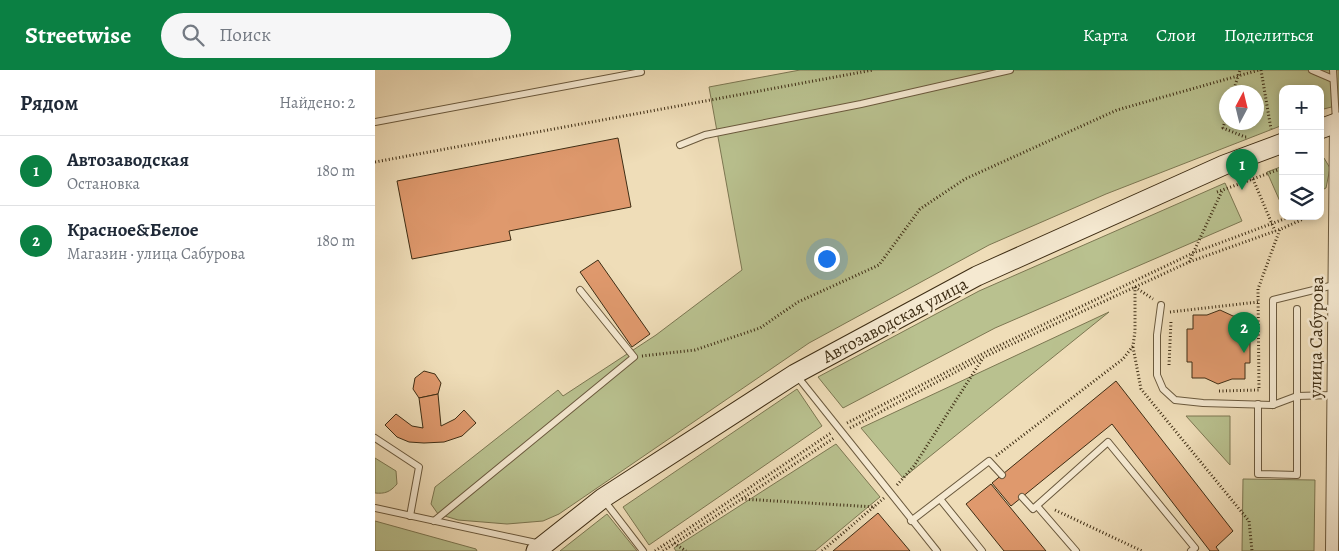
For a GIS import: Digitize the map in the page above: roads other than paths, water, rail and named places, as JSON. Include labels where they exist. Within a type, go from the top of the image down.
[{"type":"main road","name":"Автозаводская улица","points":[[540,548],[603,498],[795,374],[977,276],[1224,165],[1279,144]]},
{"type":"street","name":"улица Сабурова","points":[[1332,124],[1337,237],[1336,352],[1333,395],[1336,426],[1332,551]]},
{"type":"lane","points":[[375,122],[641,72],[640,70]]},
{"type":"lane","points":[[681,145],[705,136],[861,104],[1010,70]]},
{"type":"lane","points":[[1312,70],[1333,79]]},
{"type":"lane","points":[[1332,124],[1333,70]]},
{"type":"lane","points":[[433,521],[634,357],[580,290]]},
{"type":"lane","points":[[1273,405],[1273,300],[1336,291]]},
{"type":"lane","points":[[1161,305],[1157,334],[1157,375],[1163,389],[1175,400],[1203,403],[1273,405],[1297,396],[1333,395]]},
{"type":"lane","points":[[1258,404],[1259,474],[1297,475],[1297,309]]},
{"type":"lane","points":[[795,374],[937,551]]},
{"type":"lane","points":[[375,438],[419,467],[410,516]]},
{"type":"lane","points":[[1022,497],[1033,510],[1108,442],[1195,548],[1191,551]]},
{"type":"lane","points":[[911,520],[989,461],[1002,475]]},
{"type":"lane","points":[[603,498],[643,551]]},
{"type":"lane","points":[[940,499],[982,551]]},
{"type":"lane","points":[[1039,505],[1075,551]]},
{"type":"lane","points":[[375,508],[540,548]]},
{"type":"place","name":"Автозаводская","points":[[1242,190]]},
{"type":"place","name":"Красное&Белое","points":[[1244,353]]}]
